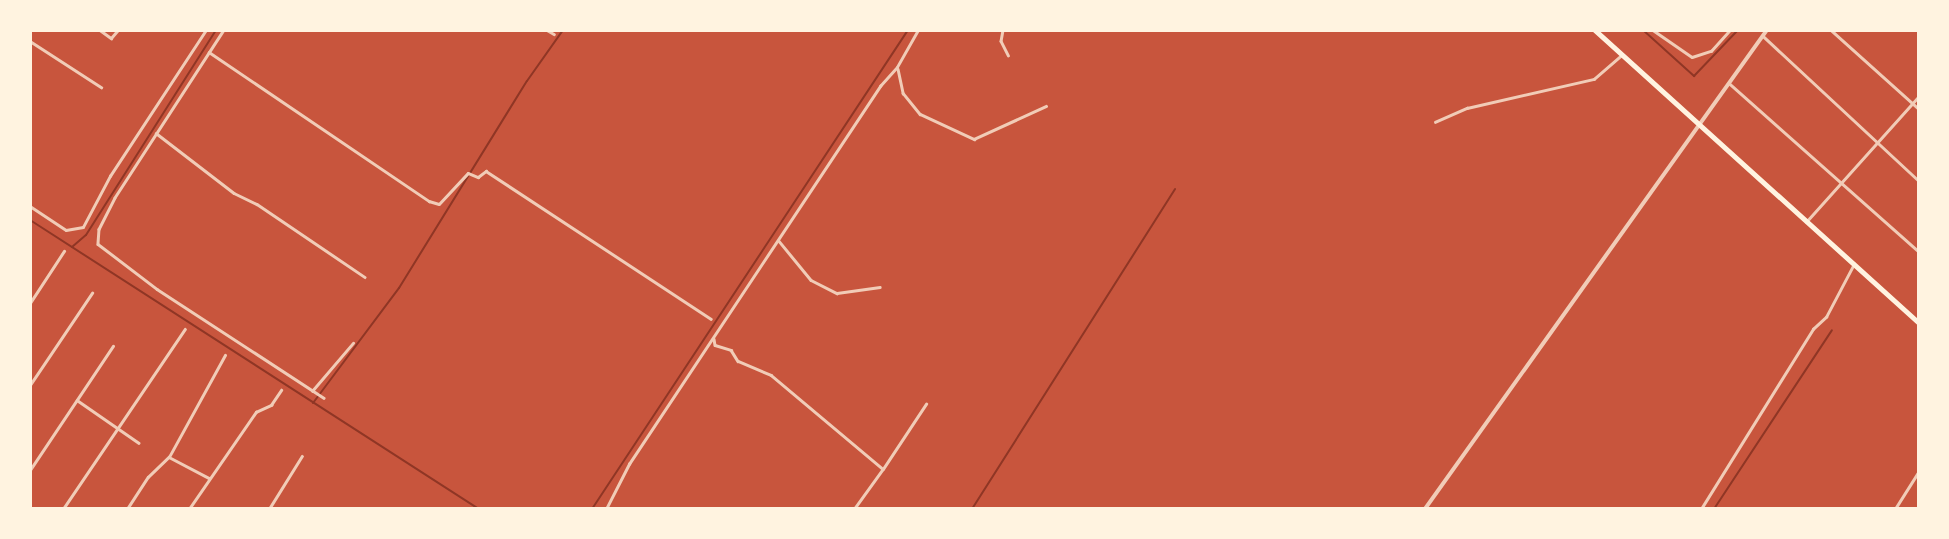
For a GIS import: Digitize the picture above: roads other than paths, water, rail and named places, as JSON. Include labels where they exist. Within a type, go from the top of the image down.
[{"type":"main road","points":[[1595,30],[1700,128],[1919,323]]},
{"type":"street","points":[[100,30],[111,38],[118,30]]},
{"type":"street","points":[[30,206],[66,230],[83,227],[110,176],[206,30]]},
{"type":"street","points":[[224,30],[115,198],[99,229],[98,244],[158,289],[324,398]]},
{"type":"street","points":[[547,30],[554,34]]},
{"type":"street","points":[[606,509],[629,464],[779,242],[880,86],[897,67],[918,30]]},
{"type":"street","points":[[1003,30],[1001,41],[1007,55]]},
{"type":"street","points":[[1653,30],[1692,58],[1717,46],[1730,30]]},
{"type":"street","points":[[1425,509],[1700,128],[1767,30]]},
{"type":"street","points":[[1831,30],[1919,109]]},
{"type":"street","points":[[1763,36],[1919,181]]},
{"type":"street","points":[[30,41],[101,87]]},
{"type":"street","points":[[209,52],[429,201],[439,204],[468,173],[478,177],[486,171],[711,319]]},
{"type":"street","points":[[1435,122],[1466,108],[1594,79],[1622,55]]},
{"type":"street","points":[[897,67],[903,93],[920,114],[969,138],[1003,129],[1046,106]]},
{"type":"street","points":[[1730,84],[1844,182],[1919,252]]},
{"type":"street","points":[[1806,222],[1919,96]]},
{"type":"street","points":[[156,133],[234,193],[257,204],[365,277]]},
{"type":"street","points":[[779,242],[811,280],[837,293],[880,287]]},
{"type":"street","points":[[30,303],[64,251]]},
{"type":"street","points":[[1701,509],[1813,329],[1826,317],[1854,264]]},
{"type":"street","points":[[30,385],[92,293]]},
{"type":"street","points":[[64,509],[121,430],[184,329]]},
{"type":"street","points":[[714,337],[715,345],[771,375],[883,469]]},
{"type":"street","points":[[314,392],[353,343]]},
{"type":"street","points":[[30,470],[113,346]]},
{"type":"street","points":[[127,509],[148,477],[169,457],[225,355]]},
{"type":"street","points":[[189,509],[256,412],[271,405],[281,390]]},
{"type":"street","points":[[77,400],[139,443]]},
{"type":"street","points":[[854,509],[864,501],[926,404]]},
{"type":"street","points":[[269,509],[302,456]]},
{"type":"street","points":[[169,457],[211,479]]},
{"type":"street","points":[[1895,509],[1919,471]]},
{"type":"waterway","points":[[72,247],[86,235],[216,30]]},
{"type":"waterway","points":[[313,403],[399,288],[527,81],[563,30]]},
{"type":"waterway","points":[[592,509],[908,30]]},
{"type":"waterway","points":[[1643,30],[1694,76],[1738,30]]},
{"type":"waterway","points":[[972,509],[1175,189]]},
{"type":"waterway","points":[[30,220],[479,509]]},
{"type":"waterway","points":[[1714,509],[1832,330]]}]
